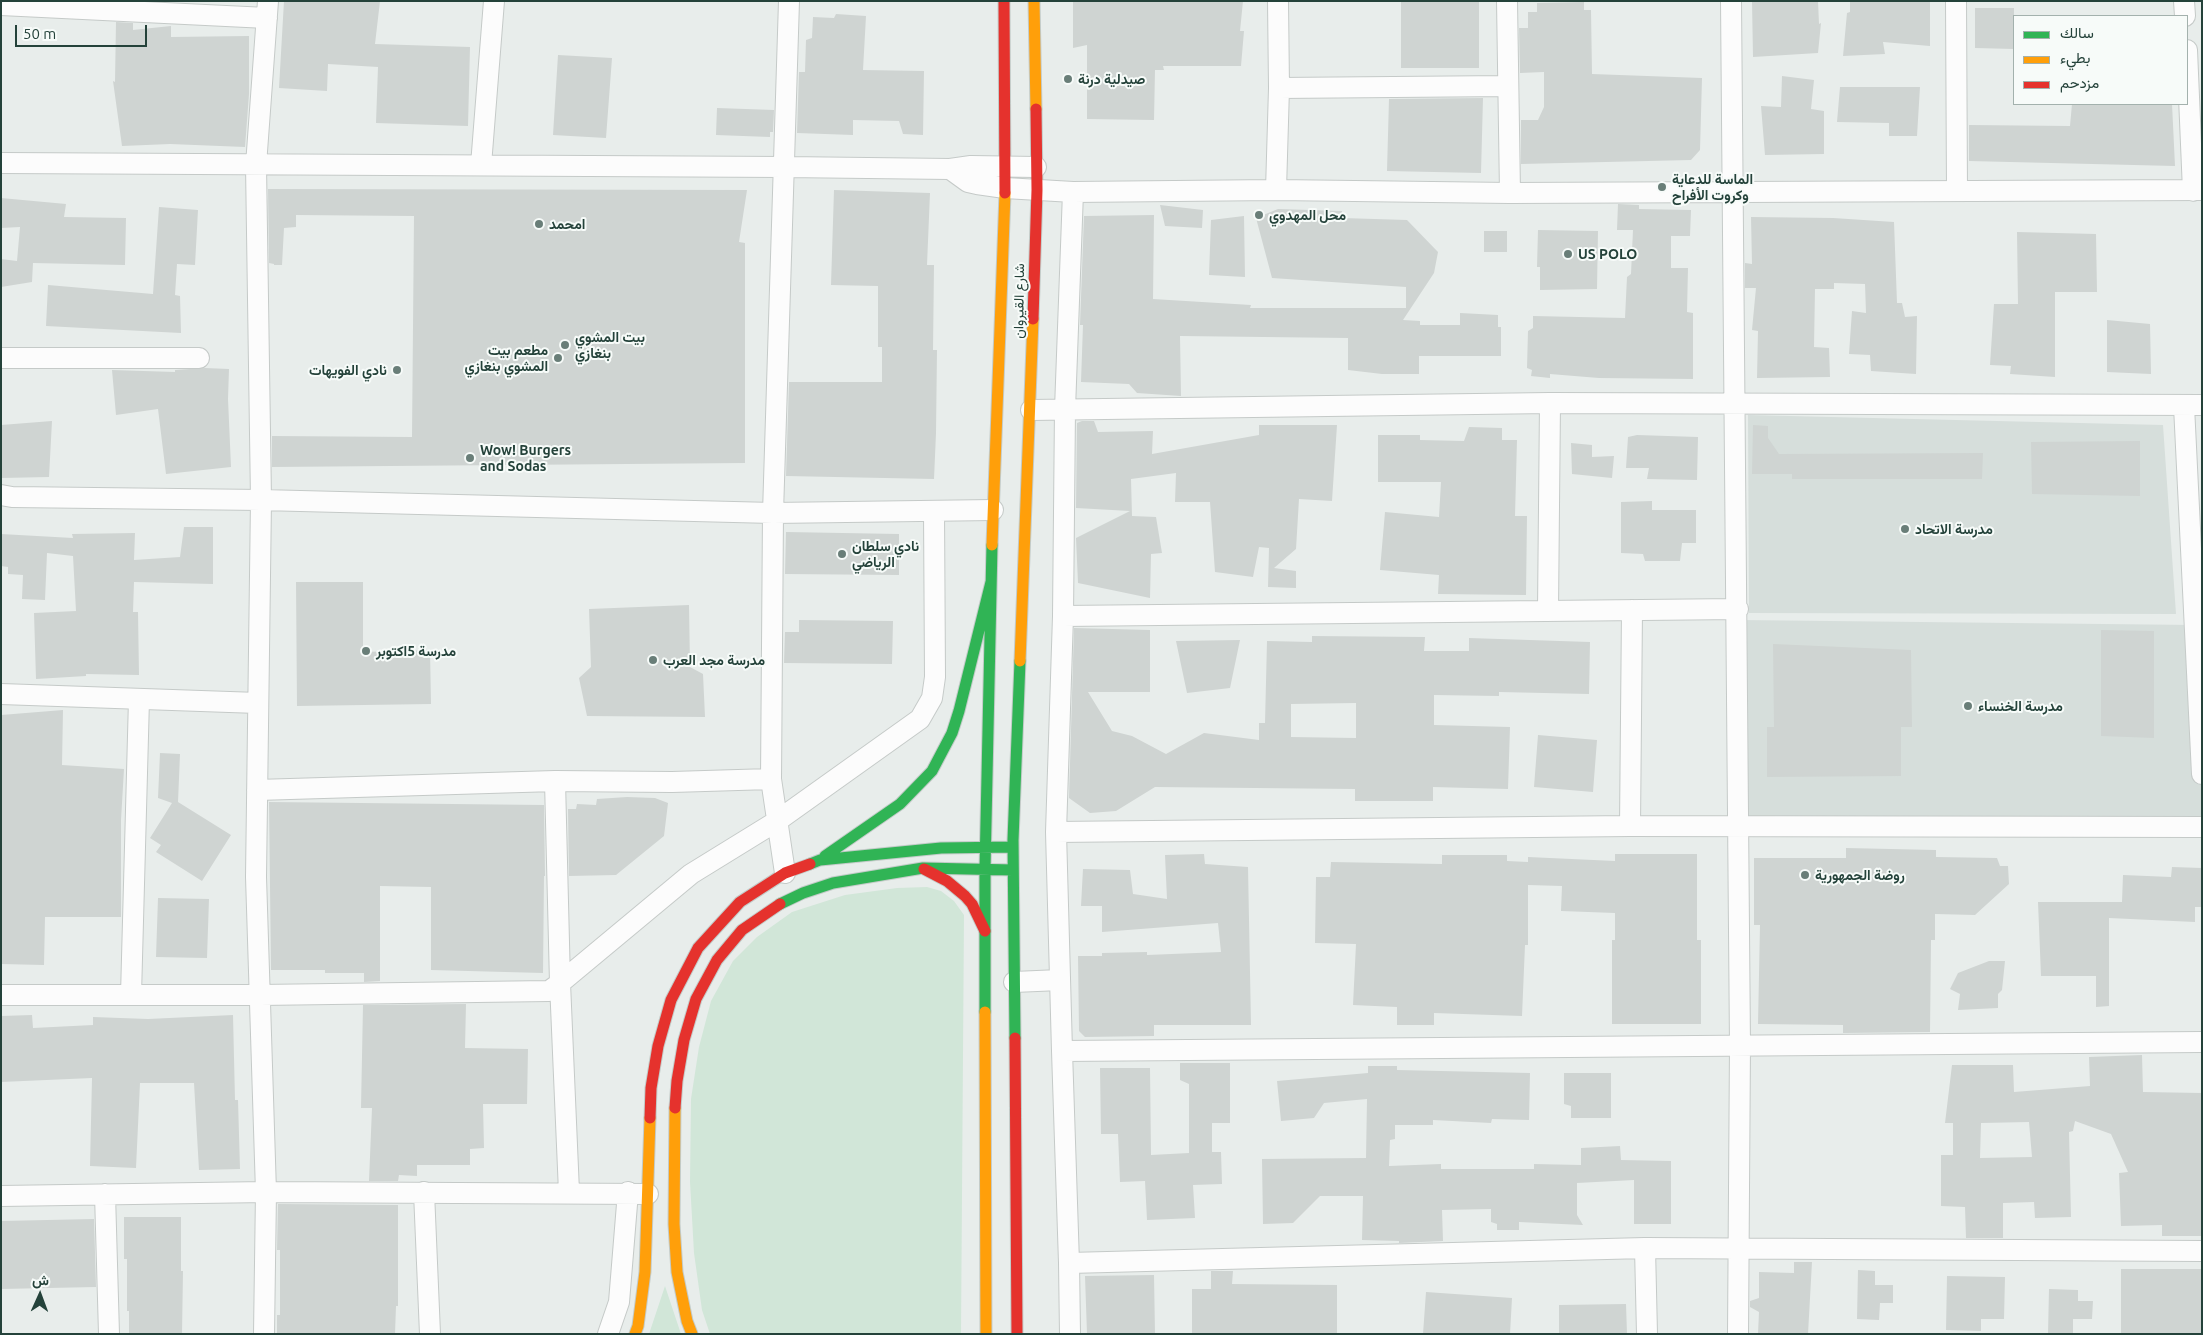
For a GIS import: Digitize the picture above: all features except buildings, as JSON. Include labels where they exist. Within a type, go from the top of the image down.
[{"type":"main road","points":[[986,1334],[985,848],[990,582],[1005,188],[1004,1]]},
{"type":"main road","name":"شارع القيروان","points":[[1017,1334],[1013,847],[1031,410],[1037,190],[1034,1]]},
{"type":"main road","points":[[820,860],[900,804],[932,771],[952,733],[990,582]]},
{"type":"main road","points":[[635,1334],[638,1326],[645,1272],[652,1088],[658,1046],[671,1000],[698,948],[740,902],[785,873],[820,860],[907,851],[1013,847]]},
{"type":"main road","points":[[692,1334],[687,1321],[677,1272],[674,1224],[674,1132],[677,1081],[684,1040],[696,999],[717,960],[742,930],[775,906],[803,893],[833,883],[923,868],[1013,870]]},
{"type":"main road","points":[[923,868],[958,888],[972,904],[985,932]]},
{"type":"street","points":[[481,165],[494,1]]},
{"type":"street","points":[[785,873],[771,779],[773,513],[789,1]]},
{"type":"street","points":[[1276,190],[1279,88],[1278,1]]},
{"type":"street","points":[[1507,1],[1510,193]]},
{"type":"street","points":[[1731,1],[1733,403],[1738,609],[1737,826],[1740,1045],[1738,1334]]},
{"type":"street","points":[[1956,1],[1957,191]]},
{"type":"street","points":[[2184,1],[2185,15]]},
{"type":"street","points":[[1,5],[102,5],[268,10],[256,165],[261,500],[256,877],[266,1192],[264,1334]]},
{"type":"street","points":[[950,170],[968,182],[1005,188],[1073,192],[1276,190],[1510,193],[2198,191],[2188,63]]},
{"type":"street","points":[[1279,88],[1508,86]]},
{"type":"street","points":[[1,163],[785,167],[950,170],[971,166],[1036,167]]},
{"type":"street","points":[[1070,1334],[1056,832],[1063,616],[1065,410],[1073,192]]},
{"type":"street","points":[[1,358],[199,358]]},
{"type":"street","points":[[1031,410],[1550,403],[2193,406],[2202,774]]},
{"type":"street","points":[[1548,610],[1550,403]]},
{"type":"street","points":[[1,495],[12,497],[261,500],[773,513],[993,510]]},
{"type":"street","points":[[1,995],[260,995],[549,991],[691,874],[778,821],[920,719],[932,698],[935,677],[934,511]]},
{"type":"street","points":[[1063,616],[1738,609]]},
{"type":"street","points":[[1630,826],[1632,610]]},
{"type":"street","points":[[1,694],[258,703]]},
{"type":"street","points":[[131,995],[139,699]]},
{"type":"street","points":[[257,790],[555,781],[672,782],[771,779]]},
{"type":"street","points":[[555,781],[560,982],[569,1192]]},
{"type":"street","points":[[1056,832],[1630,826],[2202,827]]},
{"type":"street","points":[[1014,982],[1060,980]]},
{"type":"street","points":[[1062,1051],[2202,1042]]},
{"type":"street","points":[[1,1196],[266,1192],[628,1192],[648,1194]]},
{"type":"street","points":[[424,1192],[430,1334]]},
{"type":"street","points":[[608,1334],[619,1302],[628,1192]]},
{"type":"street","points":[[105,1194],[108,1334]]},
{"type":"street","points":[[1069,1263],[1645,1248],[2202,1251]]},
{"type":"street","points":[[1645,1248],[1647,1334]]},
{"type":"shaded area","points":[[1748,415],[2163,425],[2176,614],[1749,613]]},
{"type":"shaded area","name":"مدرسة الخنساء","points":[[1739,620],[2194,625],[2202,788],[2202,827],[1738,825]]},
{"type":"green space","points":[[927,887],[941,891],[954,901],[964,915],[961,1334],[710,1334],[702,1310],[694,1253],[690,1182],[691,1099],[699,1047],[711,1001],[733,961],[757,937],[792,912],[845,895],[897,888]]},
{"type":"green space","points":[[665,1286],[681,1334],[649,1334]]},
{"type":"traffic: fast","points":[[985,1012],[985,869],[992,545]]},
{"type":"traffic: fast","points":[[825,856],[900,804],[932,771],[952,733],[959,711],[991,582]]},
{"type":"traffic: fast","points":[[1015,1038],[1013,840],[1020,661]]},
{"type":"traffic: fast","points":[[810,864],[820,860],[941,848],[1013,847]]},
{"type":"traffic: fast","points":[[780,904],[803,893],[833,883],[923,868],[1013,870]]},
{"type":"traffic: slow","points":[[1034,1],[1036,109]]},
{"type":"traffic: slow","points":[[992,545],[1005,193]]},
{"type":"traffic: slow","points":[[1020,661],[1033,319]]},
{"type":"traffic: slow","points":[[985,1012],[986,1334]]},
{"type":"traffic: slow","points":[[675,1108],[674,1224],[677,1272],[687,1321],[692,1334]]},
{"type":"traffic: slow","points":[[635,1334],[638,1326],[645,1272],[650,1118]]},
{"type":"traffic: jam","points":[[1004,1],[1005,193]]},
{"type":"traffic: jam","points":[[1033,319],[1037,190],[1036,109]]},
{"type":"traffic: jam","points":[[650,1118],[651,1088],[658,1046],[671,1000],[698,948],[740,902],[785,873],[810,864]]},
{"type":"traffic: jam","points":[[924,869],[947,881],[965,896],[972,904],[985,931]]},
{"type":"traffic: jam","points":[[675,1108],[677,1081],[684,1040],[696,999],[717,960],[742,930],[780,904]]},
{"type":"traffic: jam","points":[[1015,1038],[1017,1334]]},
{"type":"place","name":"صيدلية درنة","points":[[1068,79]]},
{"type":"place","name":"الماسة للدعاية وكروت الأفراح","points":[[1662,187]]},
{"type":"place","name":"محل المهدوي","points":[[1259,215]]},
{"type":"place","name":"امحمد","points":[[539,224]]},
{"type":"place","name":"US POLO","points":[[1568,254]]},
{"type":"place","name":"بيت المشوي بنغازي","points":[[565,345]]},
{"type":"place","name":"مطعم بيت المشوي بنغازي","points":[[558,358]]},
{"type":"place","name":"نادي الفويهات","points":[[397,370]]},
{"type":"place","name":"Wow! Burgers and Sodas","points":[[470,458]]},
{"type":"place","name":"مدرسة الاتحاد","points":[[1905,529]]},
{"type":"place","name":"نادي سلطان الرياضي","points":[[842,554]]},
{"type":"place","name":"مدرسة 5اكتوبر","points":[[366,651]]},
{"type":"place","name":"مدرسة مجد العرب","points":[[653,660]]},
{"type":"place","name":"مدرسة الخنساء","points":[[1968,706]]},
{"type":"place","name":"روضة الجمهورية","points":[[1805,875]]}]
